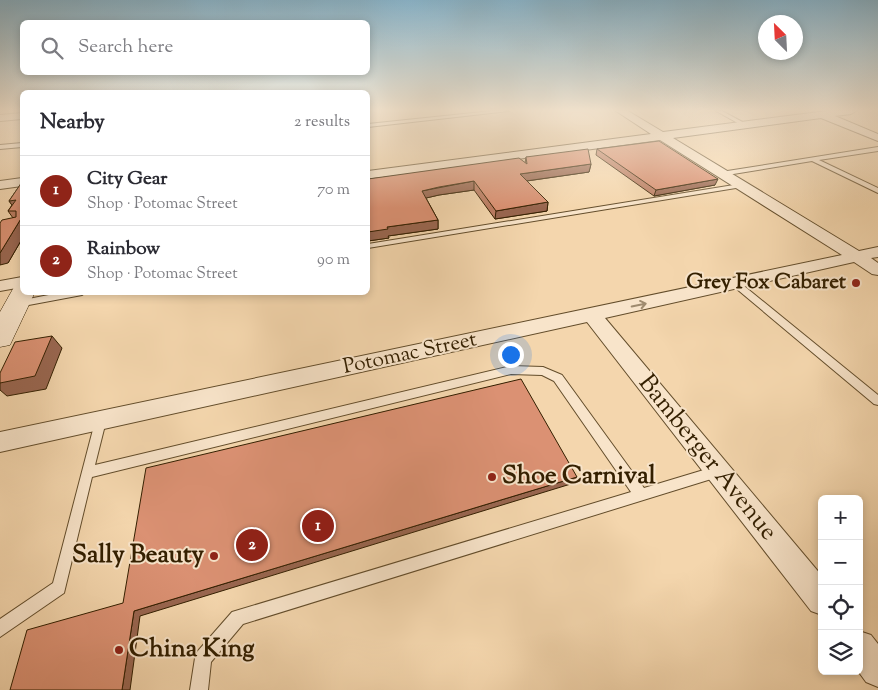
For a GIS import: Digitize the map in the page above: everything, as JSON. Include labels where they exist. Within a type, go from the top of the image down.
[{"type":"street","points":[[370,174],[605,143]]},
{"type":"street","points":[[672,143],[878,270]]},
{"type":"street","points":[[0,185],[20,182]]},
{"type":"street","name":"Potomac Street","points":[[0,442],[878,252]]},
{"type":"street","points":[[0,338],[16,291]]},
{"type":"street","name":"Bamberger Avenue","points":[[592,315],[818,595]]},
{"type":"street","points":[[863,652],[878,670]]},
{"type":"lane","points":[[0,147],[20,145]]},
{"type":"lane","points":[[721,174],[878,149]]},
{"type":"lane","points":[[814,160],[878,191]]},
{"type":"lane","points":[[370,246],[740,186]]},
{"type":"lane","points":[[735,283],[878,401]]},
{"type":"lane","points":[[87,473],[511,370],[543,371],[558,378],[641,495]]},
{"type":"lane","points":[[0,629],[59,588],[100,421]]},
{"type":"lane","points":[[199,690],[203,658],[238,618],[718,472]]},
{"type":"building","points":[[642,143],[662,143],[718,179],[656,190],[597,149]]},
{"type":"building","points":[[588,149],[591,164],[520,174],[548,202],[496,211],[474,181],[422,191],[438,220],[387,227],[388,229],[370,232],[370,179],[519,158],[527,164],[526,157]]},
{"type":"building","points":[[20,185],[20,220],[0,253],[0,223],[2,220],[16,217],[16,211],[8,211],[16,200],[9,201]]},
{"type":"building","points":[[52,336],[35,376],[0,383],[0,373],[15,342]]},
{"type":"building","points":[[521,379],[577,477],[134,611],[122,690],[10,690],[27,630],[123,603],[146,468]]},
{"type":"place","name":"Grey Fox Cabaret","points":[[856,283]]},
{"type":"place","name":"Shoe Carnival","points":[[492,477]]},
{"type":"place","name":"City Gear","points":[[318,526]]},
{"type":"place","name":"Rainbow","points":[[252,545]]},
{"type":"place","name":"Sally Beauty","points":[[214,556]]},
{"type":"place","name":"China King","points":[[119,650]]}]
